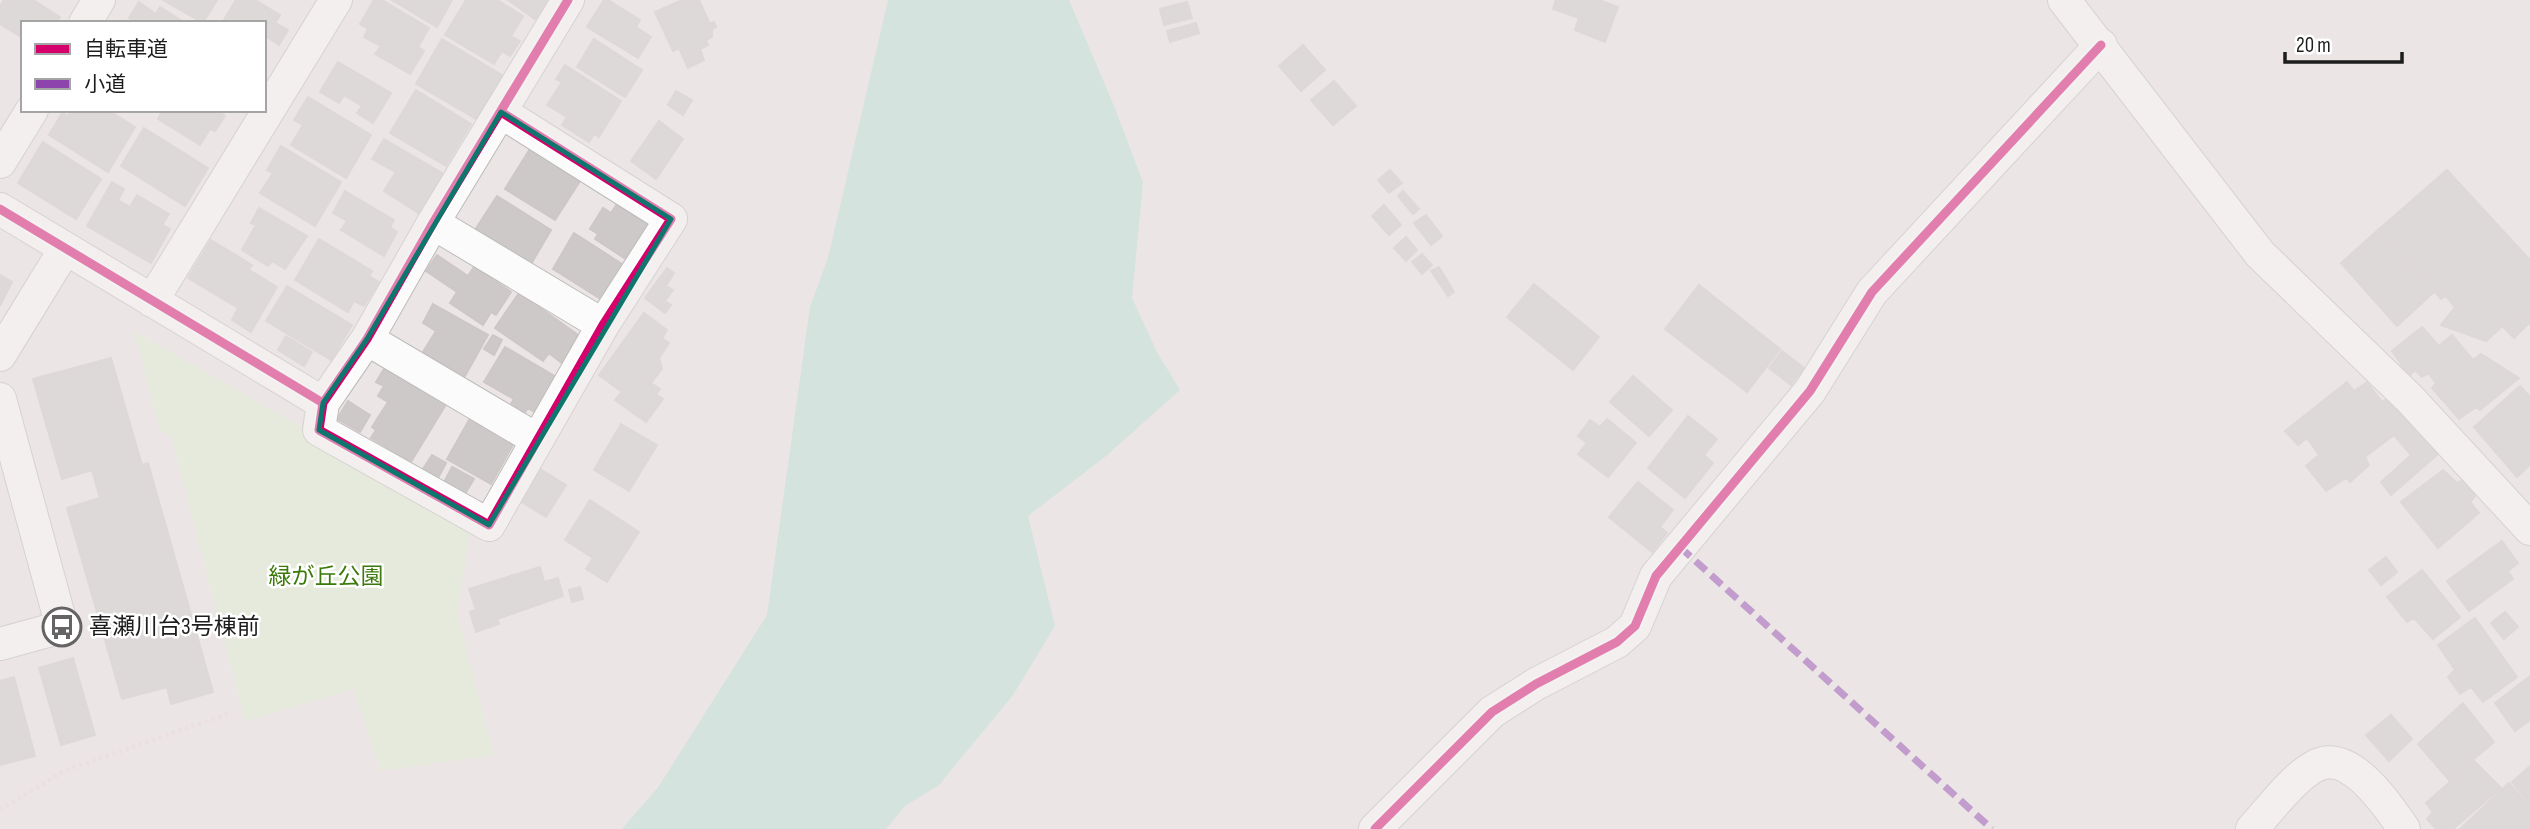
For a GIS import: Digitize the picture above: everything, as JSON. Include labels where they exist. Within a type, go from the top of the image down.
[{"type":"street","points":[[86,21],[99,0]]},
{"type":"street","points":[[152,301],[336,0]]},
{"type":"street","points":[[501,112],[671,219],[603,325],[489,525],[319,430],[323,403],[367,339],[433,223],[568,0]]},
{"type":"street","points":[[2064,0],[2260,254],[2410,399],[2530,529]]},
{"type":"street","points":[[1375,829],[1492,712],[1536,684],[1617,642],[1635,626],[1656,576],[1810,391],[1872,292],[2101,45]]},
{"type":"street","points":[[0,162],[31,112]]},
{"type":"street","points":[[0,209],[323,403]]},
{"type":"street","points":[[433,223],[603,325]]},
{"type":"street","points":[[0,355],[65,249]]},
{"type":"street","points":[[367,339],[536,439]]},
{"type":"street","points":[[0,399],[62,627],[0,644]]},
{"type":"street","points":[[2252,829],[2303,775],[2323,763],[2337,763],[2363,777],[2404,829]]},
{"type":"path","points":[[0,810],[66,770],[228,714]]},
{"type":"highlighted area","points":[[501,112],[671,219],[489,525],[319,430],[323,403],[367,339]]},
{"type":"green space","name":"緑が丘公園","points":[[134,331],[308,431],[470,531],[457,614],[494,755],[380,771],[353,689],[245,721],[171,436],[160,431]]},
{"type":"shaded area","points":[[888,0],[1069,0],[1143,182],[1132,298],[1157,352],[1180,390],[1106,456],[1028,516],[1055,626],[1013,695],[939,785],[905,806],[886,829],[622,829],[659,786],[767,615],[810,307],[828,258]]},
{"type":"building","points":[[4,0],[33,0],[60,17],[57,21],[21,21],[21,37],[0,24],[0,6]]},
{"type":"building","points":[[163,0],[217,0],[204,21],[200,21]]},
{"type":"building","points":[[236,0],[255,0],[280,15],[275,23],[288,30],[279,45],[266,38],[266,21],[223,21]]},
{"type":"building","points":[[374,0],[382,0],[429,28],[418,47],[424,51],[410,74],[375,54],[381,46],[364,37],[368,29],[360,24]]},
{"type":"building","points":[[392,0],[452,0],[437,27]]},
{"type":"building","points":[[466,0],[497,0],[523,16],[511,36],[520,41],[510,56],[502,51],[494,64],[445,35]]},
{"type":"building","points":[[508,0],[548,0],[535,19]]},
{"type":"building","points":[[604,0],[640,20],[636,27],[651,37],[638,58],[587,27]]},
{"type":"building","points":[[682,0],[699,0],[710,24],[714,22],[716,27],[712,29],[712,37],[706,40],[708,45],[700,49],[704,60],[688,68],[679,48],[673,51],[655,12]]},
{"type":"building","points":[[1556,0],[1599,0],[1618,7],[1605,42],[1575,30],[1579,18],[1553,9]]},
{"type":"building","points":[[139,2],[156,14],[160,7],[182,21],[134,21],[129,18]]},
{"type":"building","points":[[1187,2],[1192,18],[1164,25],[1160,9]]},
{"type":"building","points":[[1196,23],[1199,33],[1170,42],[1167,31]]},
{"type":"building","points":[[442,39],[502,75],[476,119],[416,84]]},
{"type":"building","points":[[594,39],[642,70],[625,97],[577,67]]},
{"type":"building","points":[[1303,45],[1325,70],[1301,91],[1279,66]]},
{"type":"building","points":[[338,62],[391,93],[373,123],[357,113],[362,106],[344,95],[339,103],[320,92]]},
{"type":"building","points":[[565,65],[621,101],[599,137],[594,134],[589,142],[562,125],[567,117],[547,105],[562,82],[556,79]]},
{"type":"building","points":[[1334,81],[1356,106],[1333,125],[1311,100]]},
{"type":"building","points":[[416,90],[471,124],[446,166],[390,133]]},
{"type":"building","points":[[676,91],[692,100],[683,115],[668,105]]},
{"type":"building","points":[[308,97],[371,135],[346,178],[291,145],[303,125],[294,120]]},
{"type":"building","points":[[71,112],[111,112],[135,127],[108,172],[49,135],[62,113],[68,116]]},
{"type":"building","points":[[162,112],[219,112],[225,116],[215,131],[210,129],[200,145],[158,119]]},
{"type":"building","points":[[659,121],[683,139],[656,179],[631,161]]},
{"type":"building","points":[[144,128],[208,168],[185,206],[121,166]]},
{"type":"building","points":[[384,139],[444,174],[420,214],[384,191],[396,172],[372,159]]},
{"type":"building","points":[[43,142],[101,179],[76,219],[18,183]]},
{"type":"building","points":[[281,146],[341,182],[315,226],[260,193],[273,173],[267,170]]},
{"type":"building","points":[[530,149],[580,181],[555,220],[505,189]]},
{"type":"building","points":[[1390,170],[1402,183],[1389,193],[1378,180]]},
{"type":"building","points":[[2447,170],[2530,260],[2530,324],[2519,311],[2486,341],[2441,325],[2455,307],[2446,296],[2441,299],[2379,229]]},
{"type":"building","points":[[112,182],[124,189],[118,200],[130,207],[137,195],[169,214],[162,225],[170,229],[151,263],[87,226]]},
{"type":"building","points":[[345,191],[394,220],[390,227],[397,232],[384,256],[341,230],[347,221],[333,213]]},
{"type":"building","points":[[1403,191],[1419,209],[1413,214],[1398,196]]},
{"type":"building","points":[[497,196],[551,230],[531,264],[475,230]]},
{"type":"building","points":[[617,204],[651,226],[629,261],[595,239],[598,234],[590,229],[603,208],[611,213]]},
{"type":"building","points":[[1384,205],[1401,225],[1389,235],[1372,216]]},
{"type":"building","points":[[259,208],[307,236],[285,269],[272,261],[268,266],[242,250],[256,225],[251,223]]},
{"type":"building","points":[[1426,215],[1442,236],[1431,245],[1414,223]]},
{"type":"building","points":[[2378,230],[2434,292],[2397,326],[2341,263]]},
{"type":"building","points":[[574,233],[625,266],[604,301],[553,269]]},
{"type":"building","points":[[1406,237],[1417,250],[1406,261],[1394,248]]},
{"type":"building","points":[[319,239],[372,271],[369,276],[379,282],[364,306],[354,301],[348,312],[295,280]]},
{"type":"building","points":[[211,240],[252,265],[249,270],[277,287],[251,332],[232,320],[238,308],[188,278]]},
{"type":"building","points":[[1422,254],[1432,265],[1422,274],[1412,262]]},
{"type":"building","points":[[437,255],[468,276],[474,267],[511,292],[496,315],[491,312],[483,325],[450,303],[457,292],[426,271]]},
{"type":"building","points":[[1439,267],[1454,292],[1448,296],[1431,271]]},
{"type":"building","points":[[667,268],[674,273],[666,286],[673,290],[665,301],[671,305],[665,313],[645,298]]},
{"type":"building","points":[[0,275],[12,282],[0,306]]},
{"type":"building","points":[[1534,284],[1599,337],[1573,370],[1507,317]]},
{"type":"building","points":[[1699,285],[1780,349],[1747,392],[1665,329]]},
{"type":"building","points":[[287,286],[352,325],[331,360],[266,321]]},
{"type":"building","points":[[519,293],[581,337],[563,364],[549,353],[543,361],[495,328]]},
{"type":"building","points":[[433,304],[488,335],[465,376],[423,352],[436,331],[423,323]]},
{"type":"building","points":[[2518,312],[2529,323],[2514,338],[2503,327]]},
{"type":"building","points":[[644,313],[667,330],[662,338],[669,343],[659,358],[662,369],[651,383],[660,389],[656,394],[663,399],[646,422],[615,400],[622,392],[599,375]]},
{"type":"building","points":[[2422,327],[2439,346],[2452,335],[2473,360],[2481,354],[2519,378],[2480,410],[2476,407],[2459,419],[2432,388],[2436,383],[2428,373],[2422,377],[2415,370],[2409,376],[2392,351]]},
{"type":"building","points":[[493,335],[502,340],[494,355],[484,349]]},
{"type":"building","points":[[286,336],[312,352],[304,366],[278,350]]},
{"type":"building","points":[[505,347],[558,378],[538,414],[528,408],[523,415],[509,407],[514,399],[484,382]]},
{"type":"building","points":[[1782,351],[1804,368],[1791,385],[1769,368]]},
{"type":"building","points":[[111,358],[142,465],[148,463],[213,692],[171,704],[167,687],[122,699],[67,508],[100,498],[92,470],[62,479],[33,379]]},
{"type":"building","points":[[387,364],[448,401],[411,462],[371,438],[376,430],[372,427],[388,402],[378,396],[384,386],[376,382]]},
{"type":"building","points":[[1633,376],[1672,410],[1649,436],[1610,402]]},
{"type":"building","points":[[2347,382],[2354,391],[2367,382],[2382,402],[2393,395],[2438,454],[2391,495],[2381,482],[2411,455],[2394,435],[2365,457],[2369,465],[2350,482],[2346,478],[2326,491],[2306,466],[2319,455],[2307,438],[2298,445],[2285,431]]},
{"type":"building","points":[[2520,386],[2530,397],[2530,465],[2517,477],[2474,427]]},
{"type":"building","points":[[348,401],[370,415],[360,432],[337,419]]},
{"type":"building","points":[[472,415],[515,441],[491,484],[447,459]]},
{"type":"building","points":[[1688,416],[1717,439],[1704,455],[1713,463],[1685,498],[1648,468]]},
{"type":"building","points":[[1607,419],[1636,443],[1608,477],[1578,454],[1587,443],[1578,436],[1590,420],[1600,427]]},
{"type":"building","points":[[621,424],[657,445],[629,491],[594,470]]},
{"type":"building","points":[[432,455],[446,463],[438,478],[423,469]]},
{"type":"building","points":[[452,467],[474,479],[465,494],[444,482]]},
{"type":"building","points":[[540,469],[566,485],[546,517],[520,501]]},
{"type":"building","points":[[2443,470],[2457,483],[2465,479],[2477,494],[2470,502],[2479,513],[2438,548],[2401,502]]},
{"type":"building","points":[[1638,482],[1673,510],[1660,527],[1667,533],[1652,552],[1609,517]]},
{"type":"building","points":[[590,500],[639,532],[607,582],[586,569],[593,558],[565,540]]},
{"type":"building","points":[[2502,541],[2518,563],[2508,571],[2513,579],[2469,611],[2447,581]]},
{"type":"building","points":[[2386,557],[2397,572],[2381,585],[2369,570]]},
{"type":"building","points":[[540,567],[544,582],[558,578],[563,596],[497,619],[499,624],[476,632],[470,612],[476,610],[469,589]]},
{"type":"building","points":[[2422,570],[2460,617],[2433,639],[2414,618],[2407,622],[2387,597]]},
{"type":"building","points":[[580,587],[583,599],[572,602],[569,590]]},
{"type":"building","points":[[2505,612],[2518,627],[2504,639],[2491,623]]},
{"type":"building","points":[[2475,618],[2517,677],[2483,702],[2471,687],[2460,694],[2448,677],[2455,670],[2438,645]]},
{"type":"building","points":[[73,658],[95,735],[61,745],[39,668]]},
{"type":"building","points":[[2530,676],[2530,720],[2515,731],[2495,703]]},
{"type":"building","points":[[14,677],[35,756],[0,765],[0,681]]},
{"type":"building","points":[[2463,703],[2494,742],[2449,780],[2418,744]]},
{"type":"building","points":[[2391,715],[2412,739],[2389,761],[2366,735]]},
{"type":"building","points":[[2474,761],[2501,788],[2453,829],[2436,829],[2427,819],[2433,812],[2426,803]]},
{"type":"building","points":[[2530,766],[2530,804],[2512,782]]},
{"type":"building","points":[[2509,783],[2530,807],[2530,829],[2460,829]]},
{"type":"marked path","points":[[1680,547],[1992,829]]},
{"type":"cycle path","points":[[0,209],[323,403],[367,339],[433,223],[568,0]]},
{"type":"cycle path","points":[[1375,829],[1492,712],[1536,684],[1617,642],[1635,626],[1656,576],[1810,391],[1872,292],[2101,45]]},
{"type":"cycle path","points":[[323,403],[319,430],[489,525],[603,325],[671,219],[501,112]]},
{"type":"place","name":"喜瀬川台3号棟前","points":[[62,627]]}]
